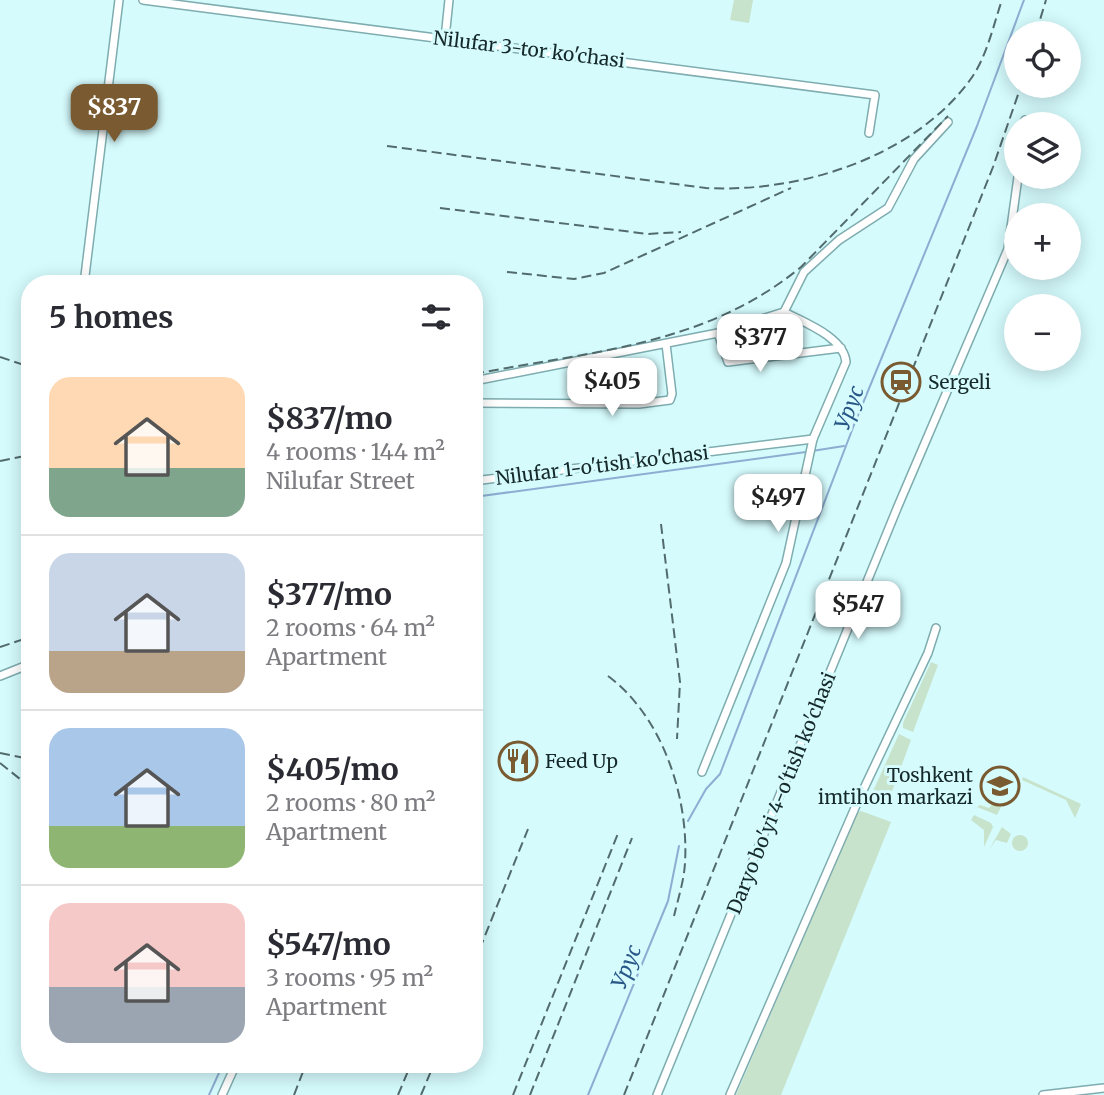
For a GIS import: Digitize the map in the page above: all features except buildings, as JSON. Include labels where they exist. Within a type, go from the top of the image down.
[{"type":"street","points":[[84,275],[119,0]]},
{"type":"street","name":"Nilufar 3-tor ko'chasi","points":[[144,0],[875,95],[869,133]]},
{"type":"street","points":[[446,38],[449,0]]},
{"type":"street","points":[[784,312],[804,272],[839,240],[888,208],[914,159],[947,122]]},
{"type":"street","name":"Daryo bo'yi 4-o'tish ko'chasi","points":[[657,1095],[898,506],[1005,257],[1016,189]]},
{"type":"street","points":[[483,380],[666,344],[784,312],[813,326],[841,348],[845,355],[844,367],[813,439],[786,563],[702,772]]},
{"type":"street","points":[[718,332],[728,362],[841,348]]},
{"type":"street","points":[[483,403],[667,401],[672,394],[666,344]]},
{"type":"street","name":"Nilufar 1-o'tish ko'chasi","points":[[483,480],[813,439]]},
{"type":"street","points":[[730,1095],[858,801],[928,653],[936,628]]},
{"type":"street","points":[[0,676],[21,668]]},
{"type":"street","points":[[222,1095],[232,1073]]},
{"type":"street","points":[[1043,1095],[1088,1092],[1104,1088]]},
{"type":"green space","points":[[734,0],[753,0],[749,23],[730,20]]},
{"type":"green space","points":[[931,662],[938,665],[913,732],[903,728],[903,723]]},
{"type":"green space","points":[[899,734],[911,740],[888,802],[881,805],[869,800]]},
{"type":"green space","points":[[1023,777],[1081,804],[1075,818],[1066,800],[1022,780]]},
{"type":"green space","points":[[996,800],[1002,805],[997,815],[977,807],[980,805],[989,808]]},
{"type":"green space","points":[[861,811],[891,822],[781,1095],[736,1095],[857,813]]},
{"type":"green space","points":[[974,815],[991,823],[993,827],[984,847],[984,830],[971,820]]},
{"type":"green space","points":[[1002,827],[1011,834],[1007,843],[996,840],[989,850]]},
{"type":"green space","points":[[1017,835],[1023,835],[1028,843],[1026,849],[1017,851],[1012,846],[1012,840]]},
{"type":"waterway","name":"Урус","points":[[688,821],[706,789],[720,774],[854,425],[977,126],[1024,0]]},
{"type":"waterway","points":[[812,451],[844,446]]},
{"type":"waterway","points":[[483,496],[806,452]]},
{"type":"waterway","name":"Урус","points":[[588,1095],[668,901],[679,846]]},
{"type":"waterway","points":[[209,1095],[219,1073]]},
{"type":"railway","points":[[387,146],[706,188],[742,188],[815,177],[886,150],[918,130],[946,107],[976,71],[1002,0]]},
{"type":"railway","points":[[1040,21],[1046,0]]},
{"type":"railway","points":[[624,1095],[993,167],[1017,98]]},
{"type":"railway","points":[[483,372],[646,342],[726,314],[764,293],[801,267],[948,116]]},
{"type":"railway","points":[[507,272],[574,279],[604,273],[791,188]]},
{"type":"railway","points":[[440,208],[648,234],[681,232]]},
{"type":"railway","points":[[0,357],[21,364]]},
{"type":"railway","points":[[0,461],[21,457]]},
{"type":"railway","points":[[661,524],[680,682],[677,739]]},
{"type":"railway","points":[[0,647],[21,640]]},
{"type":"railway","points":[[608,676],[627,693],[657,735],[677,785],[685,838],[685,863],[674,916]]},
{"type":"railway","points":[[0,753],[21,757]]},
{"type":"railway","points":[[0,763],[21,780]]},
{"type":"railway","points":[[483,941],[528,829]]},
{"type":"railway","points":[[513,1095],[619,831]]},
{"type":"railway","points":[[530,1095],[632,838]]},
{"type":"railway","points":[[294,1095],[303,1073]]},
{"type":"railway","points":[[398,1095],[407,1073]]},
{"type":"railway","points":[[421,1095],[430,1073]]},
{"type":"place","name":"Sergeli","points":[[901,382]]},
{"type":"place","name":"Feed Up","points":[[518,761]]},
{"type":"place","name":"Toshkent imtihon markazi","points":[[1000,786]]}]
